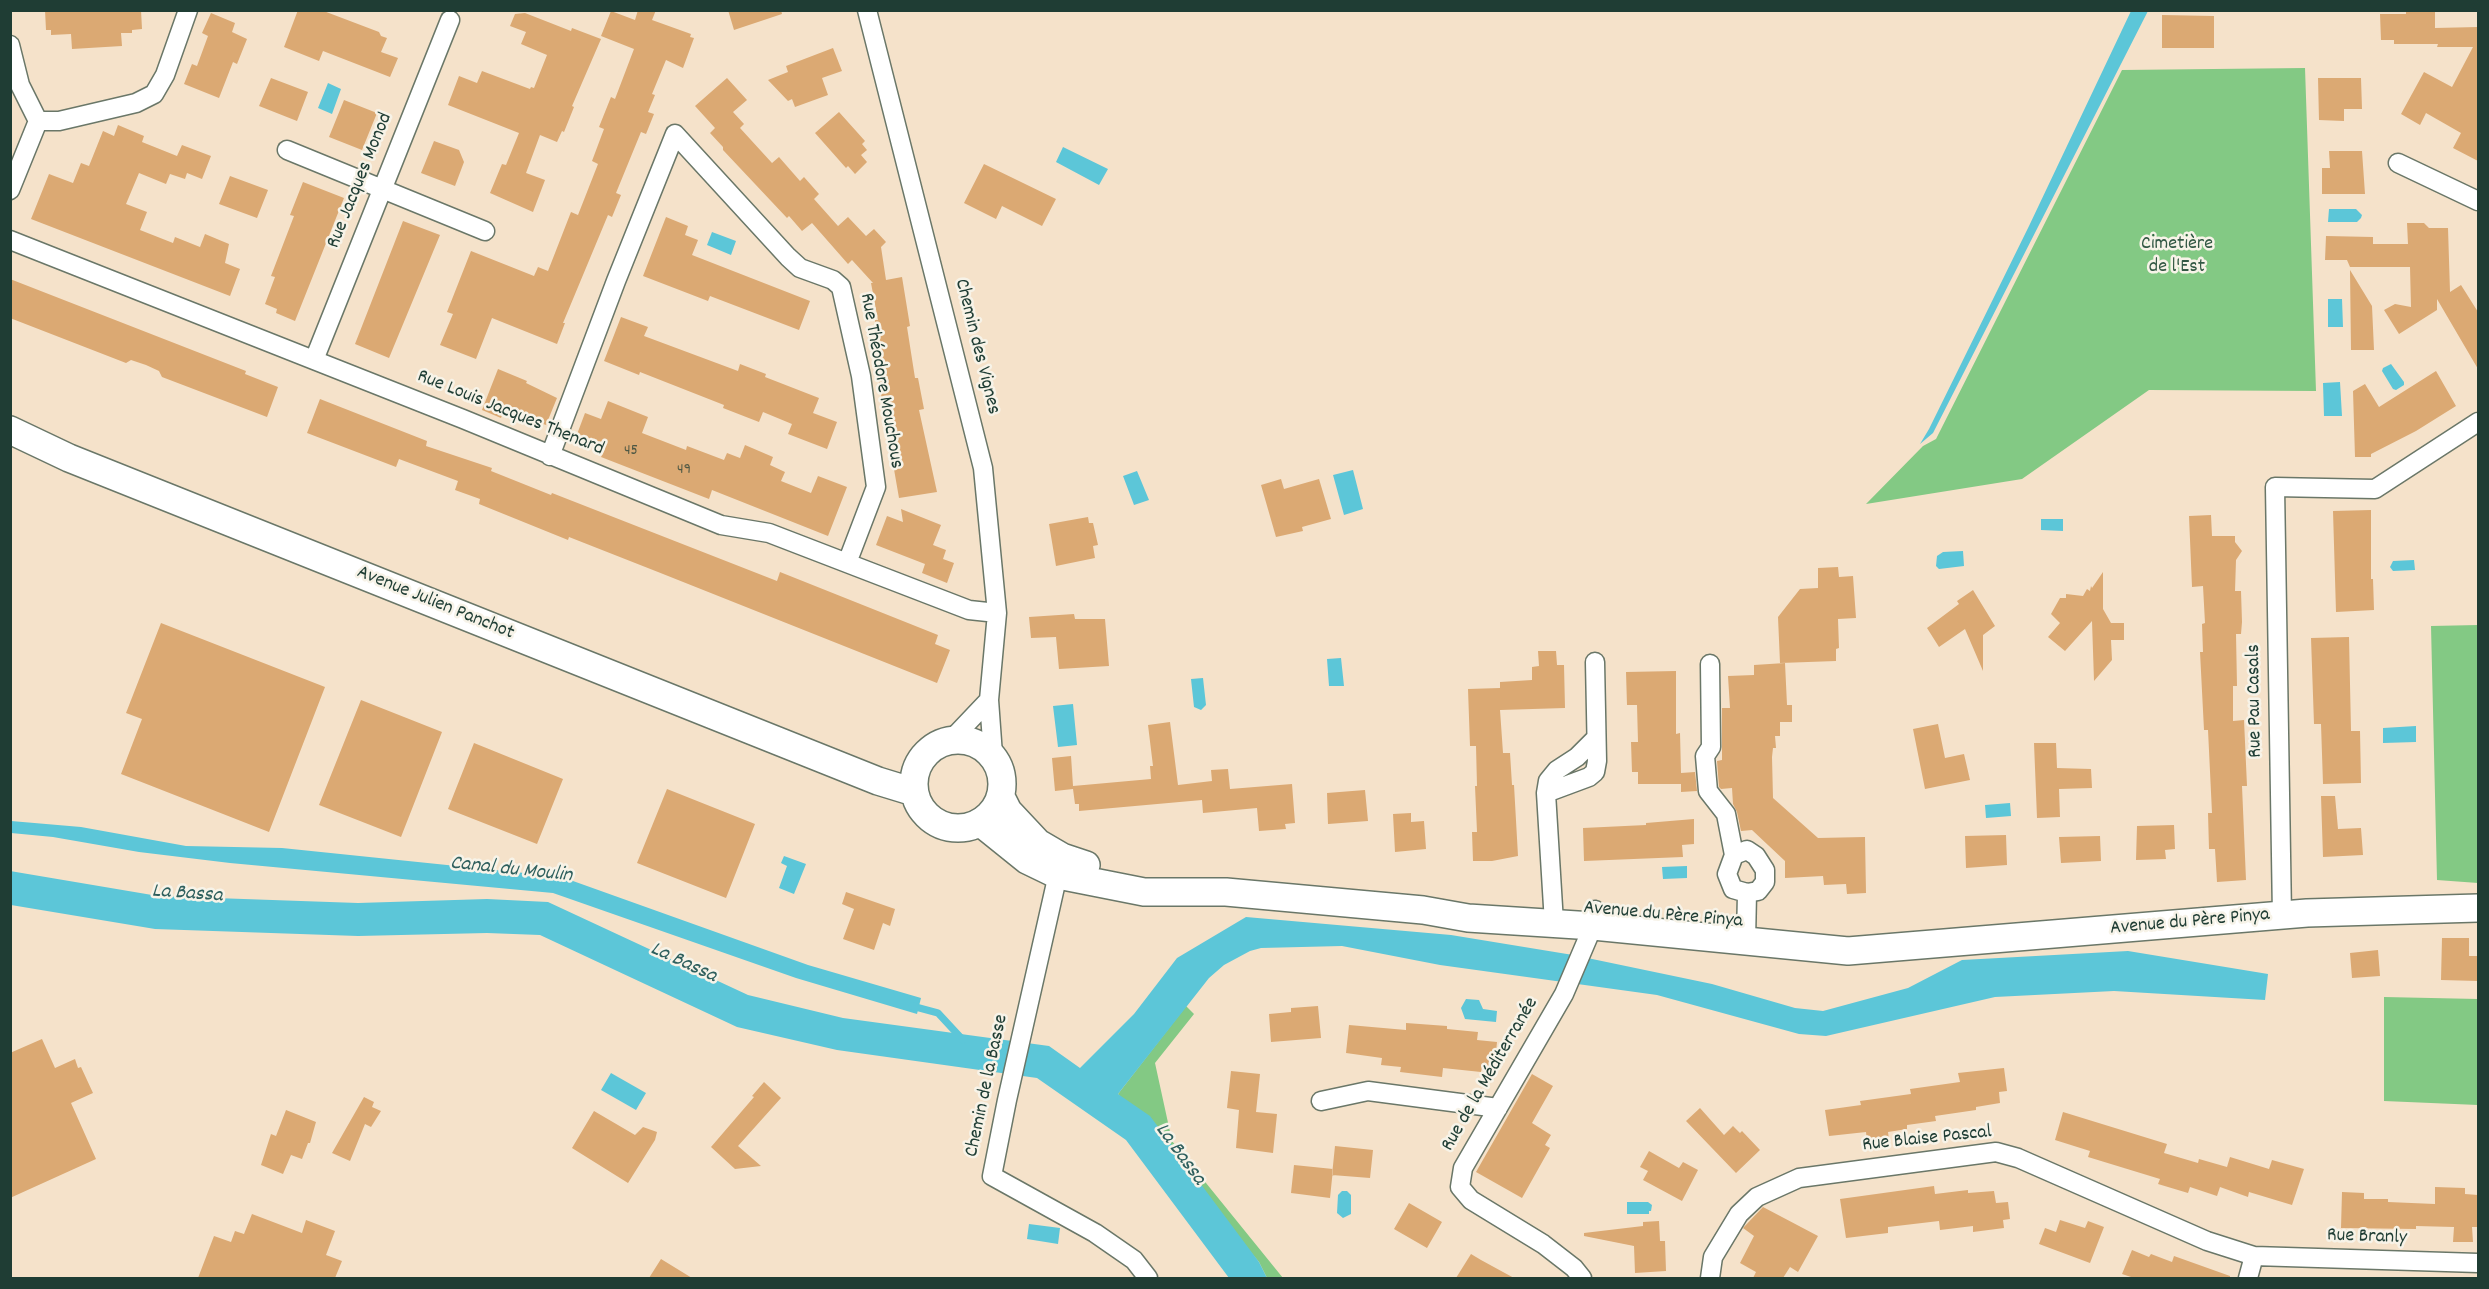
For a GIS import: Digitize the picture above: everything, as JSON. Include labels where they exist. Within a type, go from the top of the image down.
[{"type":"main road","name":"Avenue Julien Panchot","points":[[10,430],[69,458],[801,749],[880,765],[915,781]]},
{"type":"main road","name":"Avenue Julien Panchot","points":[[10,440],[69,458]]},
{"type":"main road","points":[[967,740],[981,746],[993,756],[1002,775],[1001,797],[997,807],[981,823],[968,828],[953,829],[940,825],[928,817],[919,806],[915,781],[930,750],[951,741],[967,740]]},
{"type":"main road","name":"Avenue du Père Pinya","points":[[1001,797],[1008,811],[1060,866]]},
{"type":"main road","name":"Avenue du Père Pinya","points":[[981,823],[1027,860],[1060,866],[1082,864],[1226,892],[1423,910],[1468,918],[1553,915],[1591,927],[1746,932],[1848,951],[2282,916],[2478,908]]},
{"type":"street","points":[[38,121],[59,121],[136,103],[154,94],[165,75],[188,10]]},
{"type":"street","name":"Chemin des Vignes","points":[[867,10],[982,468],[997,613],[989,700],[993,756]]},
{"type":"street","name":"Rue Jacques Monod","points":[[314,360],[450,20]]},
{"type":"street","points":[[10,45],[20,86],[38,121],[10,190]]},
{"type":"street","name":"Rue Théodore Mouchous","points":[[550,456],[616,281],[675,134],[788,257],[800,267],[833,280],[841,287],[861,376],[876,487],[847,563]]},
{"type":"street","points":[[287,150],[485,231]]},
{"type":"street","points":[[2398,163],[2478,201]]},
{"type":"street","name":"Rue Louis Jacques Thenard","points":[[10,240],[721,525],[770,533],[969,610],[997,613]]},
{"type":"street","name":"Rue Pau Casals","points":[[2282,916],[2275,487],[2374,489],[2478,422]]},
{"type":"street","points":[[1553,915],[1546,793],[1589,777],[1595,772],[1597,761],[1594,662]]},
{"type":"street","points":[[1710,664],[1711,747],[1705,756],[1708,791],[1726,814],[1734,855],[1727,874],[1733,889],[1747,893],[1758,891],[1765,882],[1765,870],[1755,856],[1747,850],[1734,855]]},
{"type":"street","points":[[951,741],[989,700]]},
{"type":"street","name":"Chemin de la Basse","points":[[1060,866],[1006,1100],[993,1176],[1095,1233],[1134,1260],[1148,1278]]},
{"type":"street","points":[[1746,932],[1747,893]]},
{"type":"street","name":"Rue de la Méditerranée","points":[[1582,1278],[1574,1268],[1543,1244],[1471,1200],[1460,1187],[1463,1168],[1564,994],[1591,927]]},
{"type":"street","points":[[1321,1101],[1368,1091],[1498,1108]]},
{"type":"street","name":"Rue Blaise Pascal","points":[[1710,1278],[1713,1257],[1739,1214],[1757,1197],[1799,1178],[1996,1152],[2018,1158],[2207,1241],[2254,1256]]},
{"type":"street","points":[[2248,1278],[2254,1256]]},
{"type":"street","name":"Rue Branly","points":[[2254,1256],[2421,1270],[2478,1263]]},
{"type":"green space","name":"Cimetière de l'Est","points":[[2305,68],[2316,391],[2149,390],[2022,479],[1866,504],[1923,446],[1936,439],[2122,70]]},
{"type":"green space","points":[[2478,625],[2478,883],[2437,880],[2431,626]]},
{"type":"green space","points":[[2384,997],[2478,999],[2478,1105],[2384,1101]]},
{"type":"green space","points":[[1186,1006],[1194,1014],[1155,1063],[1172,1141],[1283,1278],[1267,1278],[1259,1262],[1118,1094]]},
{"type":"water","points":[[2131,11],[2148,11],[1933,433],[1920,444],[2029,226]]},
{"type":"water","points":[[328,83],[341,89],[332,114],[318,108]]},
{"type":"water","points":[[1063,147],[1108,169],[1099,185],[1056,162]]},
{"type":"water","points":[[2329,209],[2356,209],[2362,215],[2357,222],[2328,222]]},
{"type":"water","points":[[712,232],[736,241],[731,255],[707,245]]},
{"type":"water","points":[[2328,299],[2342,299],[2343,327],[2328,327]]},
{"type":"water","points":[[2391,364],[2404,382],[2404,385],[2396,390],[2393,389],[2382,371]]},
{"type":"water","points":[[2340,382],[2342,416],[2324,416],[2323,383]]},
{"type":"water","points":[[1353,470],[1363,509],[1344,515],[1333,475]]},
{"type":"water","points":[[1137,471],[1149,500],[1134,505],[1123,476]]},
{"type":"water","points":[[2041,519],[2063,519],[2063,531],[2041,530]]},
{"type":"water","points":[[1963,551],[1964,566],[1939,569],[1936,566],[1937,556],[1943,552]]},
{"type":"water","points":[[2414,560],[2415,570],[2393,571],[2390,567],[2393,561]]},
{"type":"water","points":[[1341,658],[1344,686],[1329,686],[1327,659]]},
{"type":"water","points":[[1203,678],[1206,705],[1201,710],[1194,707],[1191,679]]},
{"type":"water","points":[[1073,704],[1077,745],[1058,747],[1053,706]]},
{"type":"water","points":[[2416,726],[2416,742],[2383,743],[2383,728]]},
{"type":"water","points":[[2010,803],[2011,816],[1986,818],[1985,805]]},
{"type":"water","points":[[11,821],[81,827],[186,846],[282,848],[573,878],[573,881],[808,965],[921,998],[917,1014],[796,978],[553,893],[230,863],[139,852],[53,837],[11,833]]},
{"type":"water","points":[[784,856],[806,864],[794,894],[779,888],[787,866],[781,863]]},
{"type":"water","points":[[1687,866],[1687,878],[1663,879],[1662,867]]},
{"type":"water","name":"La Bassa","points":[[10,871],[158,896],[358,903],[487,899],[548,902],[748,995],[843,1018],[1049,1046],[1080,1068],[1134,1014],[1177,958],[1246,917],[1451,935],[1573,955],[1712,984],[1795,1008],[1823,1011],[1908,988],[1962,960],[2128,951],[2268,974],[2265,1000],[2114,991],[1995,997],[1826,1036],[1799,1034],[1657,995],[1440,965],[1342,946],[1261,948],[1250,951],[1224,965],[1209,978],[1118,1094],[1150,1116],[1259,1262],[1267,1278],[1229,1278],[1126,1140],[1037,1078],[837,1050],[737,1027],[540,935],[487,933],[358,936],[155,929],[11,905]]},
{"type":"water","points":[[1466,999],[1479,1000],[1483,1009],[1497,1011],[1496,1022],[1465,1019],[1461,1008]]},
{"type":"water","points":[[611,1073],[646,1093],[636,1110],[601,1090]]},
{"type":"water","points":[[1342,1191],[1347,1191],[1351,1195],[1351,1214],[1343,1218],[1337,1213],[1338,1195]]},
{"type":"water","points":[[1627,1202],[1648,1202],[1652,1205],[1651,1211],[1649,1214],[1627,1214]]},
{"type":"water","points":[[1029,1224],[1060,1228],[1058,1244],[1027,1239]]},
{"type":"building","points":[[45,10],[141,10],[142,29],[132,30],[132,33],[121,33],[122,46],[72,49],[71,34],[51,35],[51,30],[46,30]]},
{"type":"building","points":[[298,10],[321,10],[379,32],[381,36],[387,38],[381,52],[398,58],[390,77],[323,51],[319,61],[284,47]]},
{"type":"building","points":[[638,10],[656,10],[652,20],[691,34],[690,37],[694,38],[683,68],[666,60],[652,94],[655,95],[648,112],[654,114],[646,134],[641,132],[616,193],[621,195],[612,217],[608,215],[563,323],[565,323],[557,344],[492,318],[476,359],[440,345],[453,314],[447,312],[471,251],[534,276],[538,267],[548,271],[571,212],[578,215],[598,164],[592,161],[604,129],[599,127],[611,97],[615,99],[634,49],[601,36],[611,11],[635,20]]},
{"type":"building","points":[[728,10],[781,10],[782,14],[734,30]]},
{"type":"building","points":[[2406,10],[2435,10],[2435,28],[2478,27],[2478,161],[2453,148],[2461,133],[2426,113],[2420,125],[2401,114],[2424,72],[2452,87],[2473,47],[2394,44],[2394,40],[2381,40],[2380,14],[2406,14]]},
{"type":"building","points":[[211,13],[235,23],[232,32],[247,39],[237,64],[233,62],[219,98],[184,84],[192,64],[197,66],[208,36],[202,33]]},
{"type":"building","points":[[525,13],[571,31],[572,28],[601,39],[572,106],[574,107],[564,132],[562,131],[557,142],[540,135],[526,173],[545,180],[533,212],[490,193],[502,164],[506,165],[519,133],[448,105],[459,76],[477,83],[482,71],[530,89],[534,88],[547,55],[521,44],[526,32],[510,26],[515,14]]},
{"type":"building","points":[[2162,15],[2214,16],[2214,48],[2162,48]]},
{"type":"building","points":[[833,48],[842,71],[822,78],[828,95],[795,107],[792,99],[788,101],[768,80],[788,72],[786,66]]},
{"type":"building","points":[[271,78],[308,92],[297,121],[259,106]]},
{"type":"building","points":[[727,78],[747,100],[733,112],[744,124],[740,128],[772,163],[779,157],[800,181],[804,177],[819,194],[814,199],[838,226],[848,217],[866,236],[874,229],[886,242],[881,247],[886,280],[902,277],[915,378],[918,378],[924,409],[919,410],[937,492],[899,498],[870,331],[876,330],[875,320],[878,320],[871,283],[873,283],[852,260],[848,264],[812,223],[802,231],[789,216],[787,218],[723,150],[723,147],[710,133],[715,128],[695,106]]},
{"type":"building","points":[[2318,78],[2361,78],[2362,109],[2344,109],[2344,121],[2319,120]]},
{"type":"building","points":[[344,100],[377,113],[362,150],[329,137]]},
{"type":"building","points":[[839,112],[865,141],[862,144],[867,150],[861,155],[867,162],[855,174],[848,166],[846,168],[815,133]]},
{"type":"building","points":[[118,125],[144,136],[142,142],[177,156],[182,145],[211,156],[202,179],[187,173],[185,179],[170,174],[166,184],[139,173],[126,204],[147,212],[140,230],[173,243],[175,237],[200,247],[205,234],[229,244],[225,263],[240,269],[230,296],[31,219],[49,174],[73,183],[81,163],[89,166],[103,131],[114,136]]},
{"type":"building","points":[[434,141],[459,150],[464,162],[455,186],[421,173]]},
{"type":"building","points":[[2329,151],[2362,151],[2365,194],[2322,194],[2322,168],[2330,168]]},
{"type":"building","points":[[984,164],[1056,199],[1042,226],[1002,206],[996,219],[964,203]]},
{"type":"building","points":[[230,176],[268,190],[257,218],[219,204]]},
{"type":"building","points":[[303,182],[344,198],[295,321],[276,313],[277,309],[265,304],[275,277],[271,276],[294,216],[290,215]]},
{"type":"building","points":[[666,217],[688,226],[685,235],[698,240],[692,255],[810,301],[799,330],[710,296],[708,301],[643,276]]},
{"type":"building","points":[[403,221],[440,235],[389,358],[355,344]]},
{"type":"building","points":[[2407,223],[2424,223],[2429,228],[2448,228],[2450,292],[2461,285],[2478,312],[2478,369],[2437,299],[2437,310],[2399,334],[2384,310],[2395,304],[2411,307],[2410,267],[2350,267],[2347,260],[2325,260],[2326,236],[2373,237],[2373,244],[2408,244]]},
{"type":"building","points":[[2350,270],[2372,306],[2374,350],[2351,350]]},
{"type":"building","points":[[10,279],[246,371],[245,374],[278,387],[267,417],[162,377],[159,371],[146,365],[131,360],[126,363],[10,318]]},
{"type":"building","points":[[621,317],[648,327],[644,336],[738,371],[740,364],[766,374],[765,377],[819,398],[813,413],[837,422],[827,449],[788,434],[792,424],[763,412],[759,422],[723,408],[724,405],[640,372],[639,375],[604,361]]},
{"type":"building","points":[[498,369],[527,381],[526,383],[557,398],[546,425],[504,410],[501,418],[482,410]]},
{"type":"building","points":[[2436,371],[2456,406],[2416,431],[2371,454],[2371,457],[2355,457],[2353,391],[2365,384],[2379,407]]},
{"type":"building","points":[[320,399],[427,441],[426,446],[492,468],[491,471],[551,495],[552,493],[777,581],[780,572],[938,635],[935,644],[950,650],[937,683],[569,537],[568,540],[479,504],[480,499],[455,490],[458,481],[399,459],[396,467],[307,433]]},
{"type":"building","points":[[608,401],[648,417],[642,433],[686,450],[687,446],[724,460],[727,453],[740,458],[745,445],[773,457],[770,465],[785,472],[781,481],[811,493],[818,476],[847,487],[828,536],[712,490],[709,499],[601,457],[605,449],[576,437],[585,413],[601,419]]},
{"type":"building","points":[[1281,479],[1284,489],[1319,479],[1331,519],[1302,527],[1303,531],[1276,537],[1261,485]]},
{"type":"building","points":[[901,509],[941,525],[933,545],[946,550],[943,559],[954,563],[947,583],[922,573],[925,564],[876,545],[887,516],[903,522]]},
{"type":"building","points":[[2371,510],[2371,579],[2373,579],[2374,610],[2336,612],[2333,511]]},
{"type":"building","points":[[2211,515],[2212,536],[2235,536],[2235,542],[2242,551],[2236,560],[2235,591],[2241,591],[2242,622],[2241,634],[2236,634],[2237,686],[2233,686],[2233,721],[2244,720],[2247,786],[2242,786],[2246,880],[2217,882],[2215,849],[2209,849],[2208,813],[2212,813],[2208,730],[2204,730],[2200,652],[2203,652],[2202,624],[2205,623],[2203,586],[2192,587],[2189,516]]},
{"type":"building","points":[[1088,517],[1089,523],[1093,523],[1098,545],[1093,546],[1095,558],[1056,566],[1049,524]]},
{"type":"building","points":[[1838,567],[1839,577],[1853,576],[1856,618],[1838,619],[1839,648],[1836,649],[1836,661],[1780,663],[1778,617],[1800,589],[1818,588],[1818,568]]},
{"type":"building","points":[[2103,572],[2103,609],[2111,623],[2124,623],[2124,640],[2111,640],[2112,660],[2094,681],[2092,621],[2065,651],[2048,637],[2060,623],[2051,614],[2060,598],[2066,598],[2066,594],[2083,596],[2087,589],[2090,591],[2091,586],[2092,588]]},
{"type":"building","points":[[1973,590],[1995,626],[1983,635],[1983,671],[1965,629],[1939,647],[1927,628],[1959,604],[1957,601]]},
{"type":"building","points":[[1074,614],[1075,619],[1105,619],[1109,666],[1059,669],[1056,637],[1031,638],[1029,617]]},
{"type":"building","points":[[161,623],[325,687],[269,832],[121,774],[142,719],[126,713]]},
{"type":"building","points":[[2349,637],[2351,731],[2360,731],[2361,783],[2323,784],[2321,724],[2314,724],[2311,638]]},
{"type":"building","points":[[1538,651],[1556,651],[1557,665],[1564,665],[1565,708],[1500,710],[1503,753],[1510,753],[1512,785],[1514,785],[1518,856],[1492,861],[1473,861],[1472,832],[1477,832],[1476,746],[1470,746],[1468,689],[1500,688],[1500,682],[1532,680],[1532,667],[1539,666]]},
{"type":"building","points":[[1785,663],[1787,705],[1792,705],[1792,722],[1780,722],[1780,736],[1775,736],[1776,748],[1773,748],[1772,757],[1773,798],[1818,838],[1865,837],[1866,893],[1847,894],[1846,884],[1824,885],[1823,876],[1785,878],[1785,861],[1752,830],[1741,831],[1733,804],[1732,788],[1721,789],[1719,787],[1717,761],[1722,760],[1722,708],[1730,708],[1728,676],[1754,675],[1754,665]]},
{"type":"building","points":[[1676,671],[1676,734],[1680,733],[1681,773],[1695,772],[1697,791],[1681,792],[1681,784],[1638,784],[1638,772],[1632,772],[1631,742],[1638,742],[1637,705],[1627,705],[1626,672]]},
{"type":"building","points":[[361,700],[442,732],[401,837],[319,805]]},
{"type":"building","points":[[1170,722],[1178,785],[1212,781],[1211,770],[1228,769],[1230,789],[1292,784],[1295,823],[1285,824],[1286,829],[1259,831],[1257,808],[1203,813],[1202,800],[1079,811],[1079,804],[1075,804],[1073,789],[1055,791],[1052,758],[1071,756],[1073,786],[1151,779],[1150,766],[1153,766],[1148,725]]},
{"type":"building","points":[[1938,724],[1945,758],[1964,754],[1970,780],[1925,789],[1913,729]]},
{"type":"building","points":[[474,743],[563,779],[537,844],[448,809]]},
{"type":"building","points":[[2034,743],[2056,743],[2057,768],[2091,769],[2092,788],[2059,789],[2060,817],[2037,818]]},
{"type":"building","points":[[667,789],[755,824],[726,898],[637,863]]},
{"type":"building","points":[[1365,790],[1368,821],[1328,824],[1327,793]]},
{"type":"building","points":[[2321,796],[2335,796],[2338,829],[2361,828],[2363,855],[2323,857]]},
{"type":"building","points":[[1411,813],[1411,822],[1424,821],[1426,849],[1395,852],[1393,814]]},
{"type":"building","points":[[1694,819],[1694,844],[1682,845],[1683,857],[1584,861],[1583,828],[1646,825],[1646,823]]},
{"type":"building","points":[[2174,825],[2175,849],[2165,850],[2166,859],[2136,860],[2137,826]]},
{"type":"building","points":[[2006,835],[2007,865],[1966,868],[1965,836]]},
{"type":"building","points":[[2100,836],[2101,861],[2061,863],[2059,837]]},
{"type":"building","points":[[846,892],[895,909],[890,926],[883,923],[874,950],[843,939],[854,909],[842,904]]},
{"type":"building","points":[[2442,938],[2469,938],[2469,956],[2478,956],[2478,981],[2441,980]]},
{"type":"building","points":[[2378,950],[2380,976],[2352,978],[2350,953]]},
{"type":"building","points":[[1318,1006],[1321,1038],[1271,1042],[1269,1014],[1291,1012],[1291,1008]]},
{"type":"building","points":[[1406,1023],[1447,1026],[1447,1029],[1478,1032],[1477,1040],[1497,1042],[1495,1062],[1491,1062],[1491,1068],[1482,1067],[1481,1072],[1443,1068],[1442,1077],[1400,1072],[1401,1067],[1381,1065],[1382,1058],[1346,1053],[1349,1025],[1406,1030]]},
{"type":"building","points":[[42,1039],[55,1068],[75,1059],[93,1093],[71,1103],[96,1159],[10,1198],[10,1053]]},
{"type":"building","points":[[2004,1068],[2007,1091],[1999,1092],[2000,1103],[1976,1107],[1976,1110],[1935,1116],[1936,1121],[1907,1125],[1907,1129],[1888,1132],[1890,1147],[1868,1150],[1866,1132],[1829,1136],[1825,1110],[1861,1105],[1860,1101],[1911,1094],[1910,1089],[1960,1082],[1958,1073]]},
{"type":"building","points":[[1231,1071],[1260,1074],[1256,1112],[1277,1114],[1273,1153],[1236,1148],[1239,1110],[1227,1108]]},
{"type":"building","points":[[1532,1074],[1553,1086],[1532,1123],[1551,1135],[1545,1145],[1550,1148],[1522,1198],[1476,1172]]},
{"type":"building","points":[[764,1082],[781,1098],[738,1146],[761,1166],[735,1169],[711,1147]]},
{"type":"building","points":[[364,1097],[374,1102],[372,1107],[381,1111],[371,1127],[365,1124],[350,1161],[332,1153]]},
{"type":"building","points":[[1700,1108],[1724,1135],[1733,1126],[1740,1133],[1742,1131],[1760,1150],[1736,1173],[1686,1121]]},
{"type":"building","points":[[286,1110],[316,1122],[310,1143],[302,1159],[291,1155],[283,1174],[261,1165],[271,1134],[276,1136]]},
{"type":"building","points":[[594,1111],[635,1135],[643,1127],[657,1132],[655,1140],[628,1183],[572,1148]]},
{"type":"building","points":[[2063,1112],[2167,1144],[2164,1153],[2198,1163],[2199,1159],[2227,1167],[2230,1157],[2269,1169],[2272,1160],[2304,1169],[2292,1205],[2249,1192],[2248,1197],[2220,1187],[2217,1196],[2190,1187],[2188,1193],[2158,1184],[2160,1179],[2088,1157],[2090,1151],[2055,1140]]},
{"type":"building","points":[[1335,1146],[1373,1150],[1370,1178],[1332,1175]]},
{"type":"building","points":[[1649,1151],[1679,1168],[1683,1162],[1698,1170],[1682,1201],[1643,1180],[1648,1171],[1640,1167]]},
{"type":"building","points":[[1294,1165],[1333,1169],[1330,1198],[1291,1193]]},
{"type":"building","points":[[1934,1186],[1935,1194],[1968,1190],[1968,1193],[1994,1191],[1996,1203],[2008,1202],[2010,1219],[2003,1220],[2004,1228],[1973,1232],[1973,1226],[1940,1230],[1939,1221],[1888,1227],[1888,1233],[1846,1238],[1840,1199]]},
{"type":"building","points":[[2435,1187],[2465,1188],[2465,1194],[2478,1195],[2478,1227],[2472,1227],[2473,1242],[2453,1242],[2454,1227],[2341,1228],[2342,1192],[2364,1193],[2364,1199],[2435,1204]]},
{"type":"building","points":[[1409,1203],[1442,1222],[1427,1248],[1394,1229]]},
{"type":"building","points":[[1763,1207],[1818,1236],[1798,1272],[1790,1267],[1783,1278],[1753,1278],[1756,1272],[1740,1263],[1754,1236],[1743,1228]]},
{"type":"building","points":[[252,1214],[302,1233],[306,1220],[335,1231],[326,1255],[342,1261],[335,1278],[198,1278],[214,1236],[231,1242],[235,1231],[244,1234]]},
{"type":"building","points":[[2060,1220],[2085,1228],[2088,1221],[2104,1227],[2090,1263],[2039,1244],[2045,1228],[2056,1232]]},
{"type":"building","points":[[1659,1221],[1660,1241],[1665,1241],[1666,1271],[1635,1273],[1634,1246],[1584,1236],[1584,1233],[1643,1226],[1643,1222]]},
{"type":"building","points":[[2132,1250],[2149,1257],[2151,1254],[2172,1262],[2174,1256],[2230,1276],[2230,1278],[2134,1278],[2122,1274]]},
{"type":"building","points":[[1471,1254],[1481,1260],[1514,1278],[1456,1278]]},
{"type":"building","points":[[661,1259],[692,1278],[649,1278]]},
{"type":"waterway","name":"Canal du Moulin","points":[[912,1006],[938,1013],[963,1040]]}]
